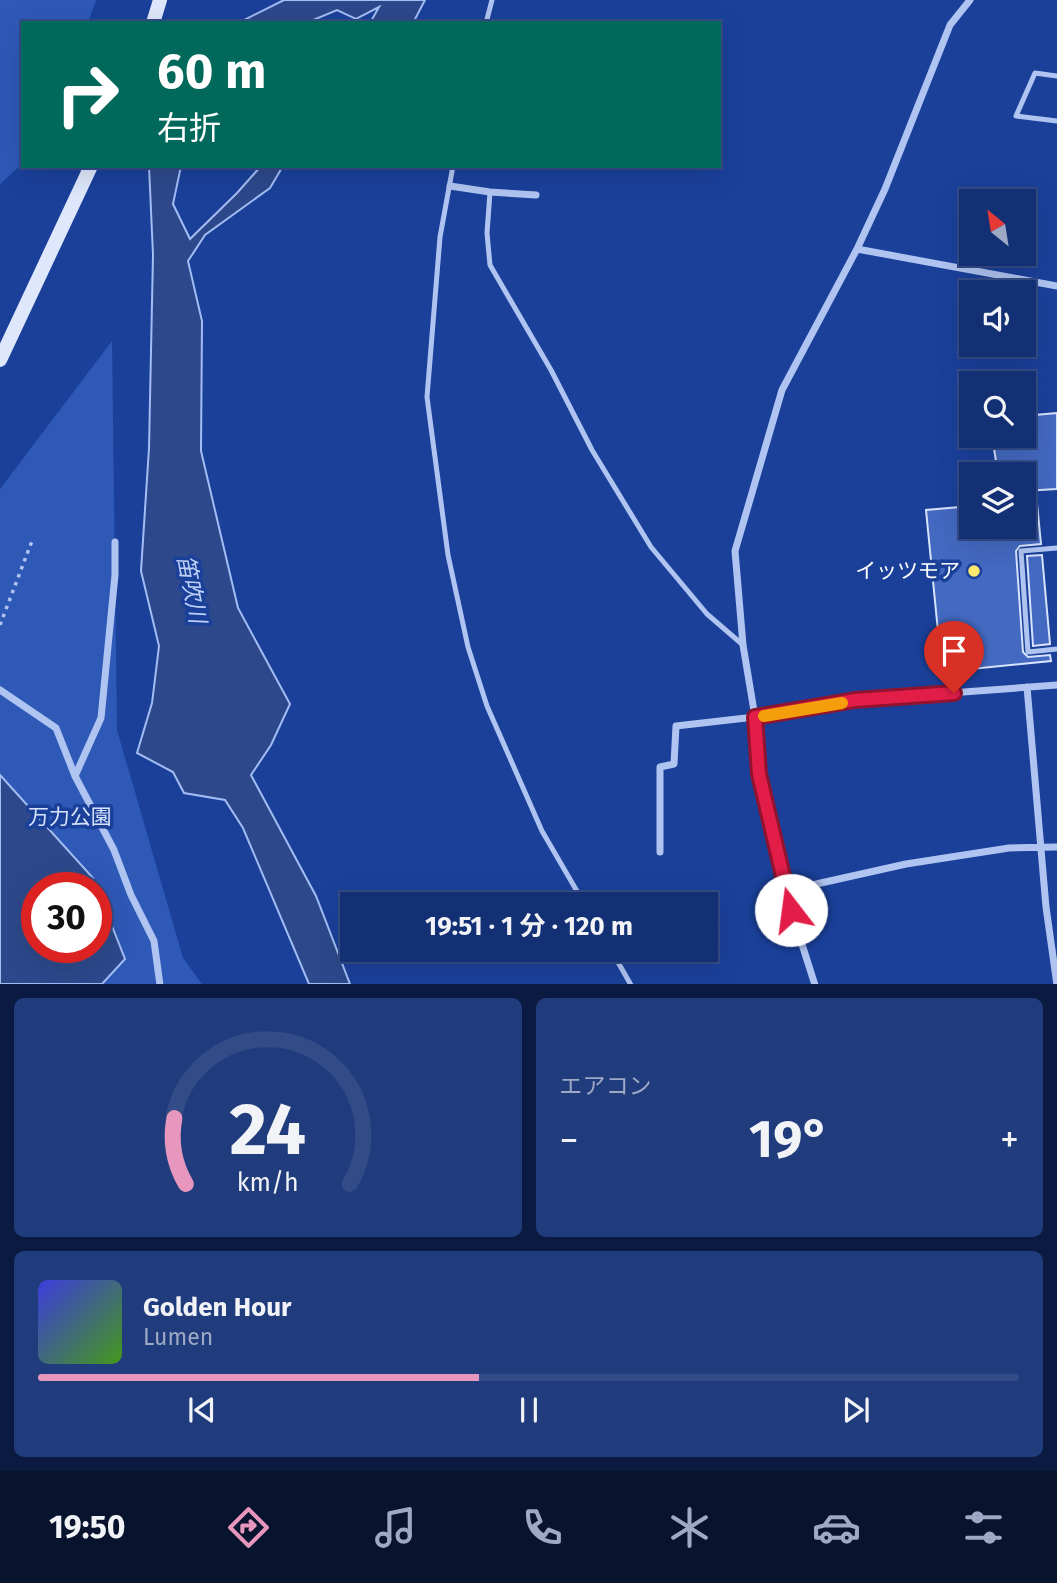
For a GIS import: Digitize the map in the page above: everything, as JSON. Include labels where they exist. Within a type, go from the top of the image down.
[{"type":"street","points":[[154,21],[160,0]]},
{"type":"street","points":[[815,984],[785,891],[759,774],[755,717],[743,645],[734,551],[782,390],[857,249],[885,189],[950,25],[970,0]]},
{"type":"street","points":[[0,360],[90,168]]},
{"type":"street","points":[[450,186],[537,195]]},
{"type":"street","points":[[857,249],[1057,286]]},
{"type":"street","points":[[75,776],[101,718],[115,575],[115,542]]},
{"type":"street","points":[[660,852],[660,768],[674,764],[676,726],[755,717],[855,700],[1057,685]]},
{"type":"street","points":[[1027,687],[1045,907],[1057,984]]},
{"type":"street","points":[[0,690],[56,728],[75,776],[114,850],[131,895],[154,941],[160,984]]},
{"type":"street","points":[[785,891],[906,864],[1009,848],[1057,847]]},
{"type":"lane","points":[[487,21],[492,0]]},
{"type":"lane","points":[[1057,76],[1035,74],[1016,116],[1057,121]]},
{"type":"lane","points":[[453,168],[440,237],[427,397],[448,555],[468,647],[487,706],[542,831],[577,892]]},
{"type":"lane","points":[[490,192],[487,233],[490,265],[551,370],[592,450],[651,547],[707,614],[743,645]]},
{"type":"lane","points":[[1057,548],[1021,551],[1028,652],[1057,649]]},
{"type":"lane","points":[[618,962],[630,984]]},
{"type":"path","points":[[0,625],[32,541]]},
{"type":"green space","points":[[0,0],[96,0],[89,21],[21,21],[21,165],[0,184]]},
{"type":"green space","name":"万力公園","points":[[112,341],[117,730],[183,958],[202,984],[0,984],[0,489]]},
{"type":"water","points":[[284,0],[425,0],[414,21],[371,21],[379,7],[356,19],[337,10],[311,21],[242,21]]},
{"type":"water","name":"笛吹川","points":[[149,168],[181,168],[173,204],[190,239],[259,168],[282,168],[270,188],[205,235],[188,261],[202,321],[201,451],[238,608],[290,704],[271,745],[251,775],[316,896],[350,984],[309,984],[243,828],[225,800],[184,793],[173,772],[137,753],[152,703],[159,646],[141,571],[149,448],[153,255]]},
{"type":"water","points":[[0,775],[88,872],[21,872],[21,963],[112,963],[112,926],[125,959],[102,984],[0,984]]},
{"type":"building","points":[[1057,413],[1057,489],[1036,490],[1036,462],[996,462],[994,448],[1036,448],[1036,415]]},
{"type":"building","points":[[1036,493],[1041,544],[1020,546],[1016,551],[1023,652],[1028,657],[1050,655],[1051,661],[942,672],[926,510],[959,507],[959,539],[1036,539]]},
{"type":"building","points":[[1042,555],[1050,644],[1033,646],[1027,556]]},
{"type":"slow traffic","points":[[764,716],[842,703]]},
{"type":"place","name":"イッツモア","points":[[974,571]]},
{"type":"route","points":[[791,910],[759,774],[755,717],[855,700],[954,693]]}]
